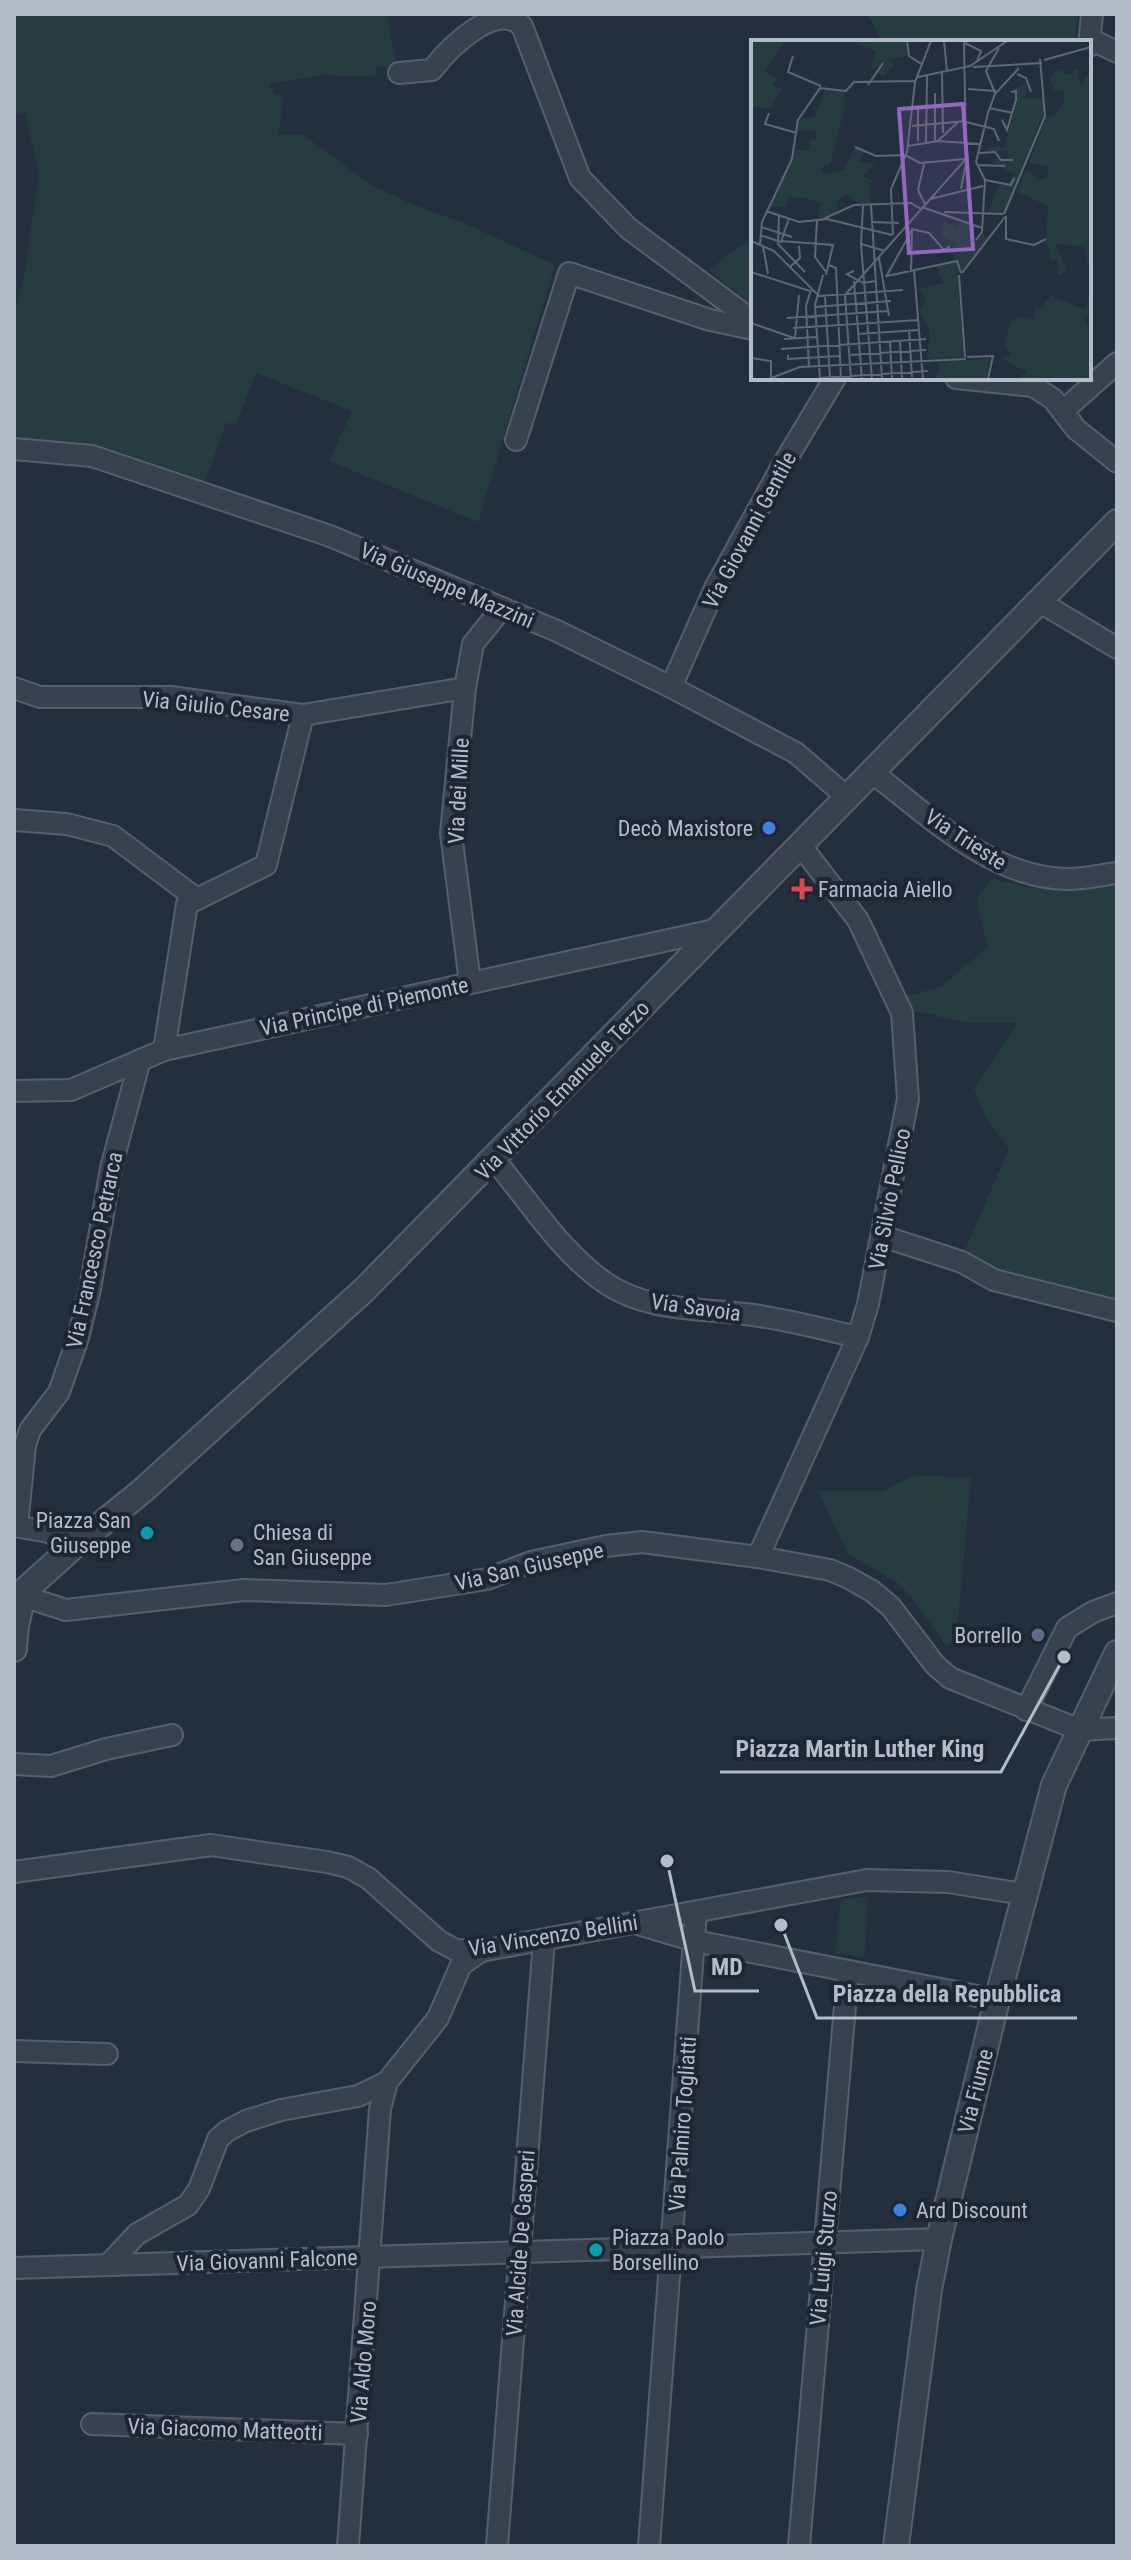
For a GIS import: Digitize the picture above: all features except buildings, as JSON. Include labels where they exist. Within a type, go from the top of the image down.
[{"type":"street","points":[[1089,40],[1092,14]]},
{"type":"street","points":[[399,73],[432,70],[447,50],[477,26],[498,17],[515,17],[522,26],[580,178],[628,228],[751,320]]},
{"type":"street","points":[[1091,44],[1117,52]]},
{"type":"street","points":[[516,440],[569,273],[710,320],[751,329]]},
{"type":"street","points":[[1091,378],[1117,363]]},
{"type":"street","name":"Via Giovanni Gentile","points":[[671,687],[715,588],[834,380]]},
{"type":"street","points":[[975,380],[1033,386],[1058,396],[1076,429],[1117,462]]},
{"type":"street","points":[[1058,396],[1087,380]]},
{"type":"street","name":"Via Giuseppe Mazzini","points":[[14,449],[92,456],[330,536],[557,631],[671,687],[796,753],[848,798]]},
{"type":"street","name":"Via Vittorio Emanuele Terzo","points":[[24,1591],[141,1492],[364,1290],[1117,522]]},
{"type":"street","points":[[1040,602],[1117,648]]},
{"type":"street","name":"Via dei Mille","points":[[470,983],[451,833],[465,688],[473,644],[502,608]]},
{"type":"street","name":"Via Giulio Cesare","points":[[14,688],[40,697],[171,697],[303,715],[465,688]]},
{"type":"street","points":[[164,1050],[187,904],[266,865],[303,715]]},
{"type":"street","name":"Via Trieste","points":[[873,773],[951,833],[1009,868],[1040,877],[1069,879],[1117,873]]},
{"type":"street","points":[[14,820],[67,824],[113,836],[197,899]]},
{"type":"street","name":"Via Silvio Pellico","points":[[758,1557],[858,1337],[868,1304],[908,1099],[902,1013],[858,920],[801,846]]},
{"type":"street","name":"Via Principe di Piemonte","points":[[14,1091],[71,1090],[164,1050],[719,929]]},
{"type":"street","name":"Via Francesco Petrarca","points":[[16,1526],[25,1446],[30,1430],[59,1392],[78,1338],[90,1289],[111,1168],[140,1060]]},
{"type":"street","name":"Via Savoia","points":[[494,1159],[569,1250],[603,1281],[621,1292],[655,1304],[747,1314],[858,1337]]},
{"type":"street","points":[[882,1236],[962,1262],[994,1280],[1117,1311]]},
{"type":"street","points":[[16,1526],[49,1532],[74,1546]]},
{"type":"street","name":"Via San Giuseppe","points":[[24,1591],[38,1601],[66,1610],[244,1590],[386,1595],[487,1579],[531,1562],[606,1546],[642,1542],[758,1557],[830,1570],[849,1578],[891,1607],[935,1665],[950,1678],[1080,1730]]},
{"type":"street","points":[[15,1633],[24,1591]]},
{"type":"street","points":[[1026,1710],[1067,1628],[1093,1612],[1117,1603]]},
{"type":"street","name":"Via Fiume","points":[[896,2546],[929,2290],[997,2000],[1054,1785],[1117,1653]]},
{"type":"street","points":[[1080,1730],[1117,1728]]},
{"type":"street","points":[[14,1764],[51,1766],[106,1749],[172,1735]]},
{"type":"street","name":"Via Vincenzo Bellini","points":[[14,1872],[211,1845],[327,1862],[348,1867],[368,1878],[439,1941],[456,1950],[481,1951],[867,1880],[948,1882],[1024,1894]]},
{"type":"street","name":"Via Palmiro Togliatti","points":[[649,2546],[696,1912]]},
{"type":"street","points":[[633,1923],[695,1941],[997,2000]]},
{"type":"street","name":"Via Alcide De Gasperi","points":[[497,2546],[544,1940]]},
{"type":"street","points":[[109,2264],[137,2234],[188,2205],[199,2189],[218,2139],[227,2131],[246,2121],[281,2110],[358,2096],[387,2082],[438,2018],[461,1965],[481,1951]]},
{"type":"street","name":"Via Luigi Sturzo","points":[[799,2546],[848,1971]]},
{"type":"street","points":[[14,2051],[107,2054]]},
{"type":"street","name":"Via Aldo Moro","points":[[348,2546],[380,2109],[387,2082]]},
{"type":"street","points":[[673,2247],[939,2239]]},
{"type":"street","name":"Via Giovanni Falcone","points":[[14,2268],[673,2247]]},
{"type":"street","name":"Via Giacomo Matteotti","points":[[92,2424],[357,2434]]},
{"type":"green space","points":[[14,14],[387,14],[397,68],[376,67],[375,77],[323,75],[268,84],[275,95],[283,95],[279,135],[302,134],[371,185],[555,265],[478,522],[329,461],[352,411],[256,373],[236,424],[226,423],[205,482],[94,451],[14,444],[14,316],[24,278],[39,175],[25,112],[14,115]]},
{"type":"green space","points":[[868,14],[1078,14],[1075,40],[881,40]]},
{"type":"green space","points":[[751,241],[751,303],[709,270]]},
{"type":"green space","points":[[993,878],[1026,887],[1054,890],[1117,885],[1117,1302],[996,1271],[974,1260],[976,1255],[965,1250],[1009,1149],[984,1114],[974,1088],[1018,1023],[968,1023],[909,1010],[904,997],[942,986],[988,947],[976,898]]},
{"type":"green space","points":[[915,1475],[971,1478],[957,1632],[947,1647],[911,1596],[897,1582],[848,1554],[818,1491],[883,1491]]},
{"type":"green space","points":[[868,1897],[864,1958],[835,1953],[841,1899]]},
{"type":"place","name":"Decò Maxistore","points":[[769,828]]},
{"type":"place","name":"Farmacia Aiello","points":[[802,889]]},
{"type":"place","name":"Piazza San Giuseppe","points":[[147,1533]]},
{"type":"place","name":"Chiesa di San Giuseppe","points":[[237,1545]]},
{"type":"place","name":"Borrello","points":[[1038,1635]]},
{"type":"place","name":"Piazza Martin Luther King","points":[[1064,1657]]},
{"type":"place","name":"MD","points":[[667,1861]]},
{"type":"place","name":"Piazza della Repubblica","points":[[781,1925]]},
{"type":"place","name":"Ard Discount","points":[[900,2210]]},
{"type":"place","name":"Piazza Paolo Borsellino","points":[[596,2250]]}]
